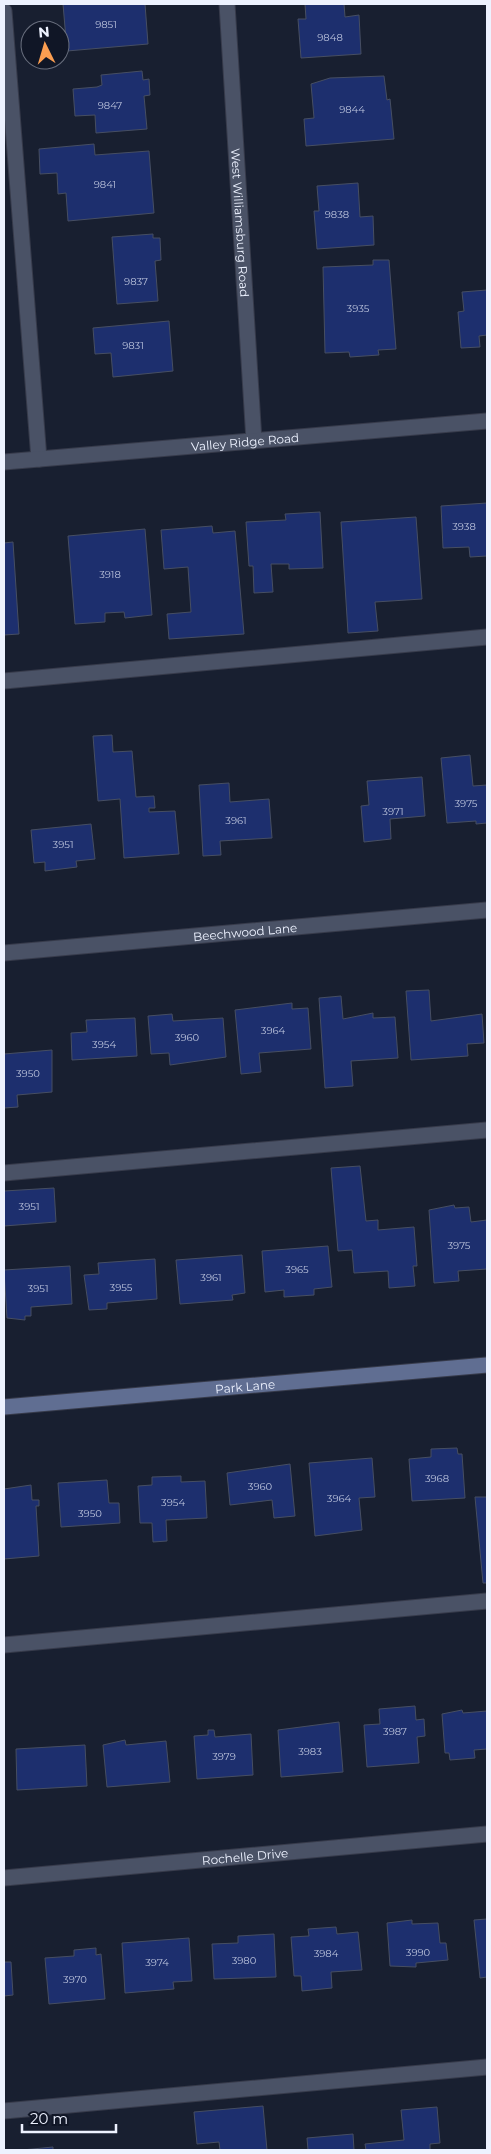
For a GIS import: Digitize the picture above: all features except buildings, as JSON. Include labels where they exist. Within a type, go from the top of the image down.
[{"type":"street","name":"West Williamsburg Road","points":[[226,4],[254,441]]},
{"type":"street","points":[[4,12],[39,459]]},
{"type":"street","name":"Valley Ridge Road","points":[[4,462],[487,421]]},
{"type":"street","points":[[4,681],[487,637]]},
{"type":"street","name":"Beechwood Lane","points":[[4,953],[487,910]]},
{"type":"street","points":[[4,1173],[487,1130]]},
{"type":"street","name":"Park Lane","points":[[4,1407],[487,1365]]},
{"type":"street","points":[[4,1645],[487,1601]]},
{"type":"street","name":"Rochelle Drive","points":[[4,1878],[487,1834]]},
{"type":"street","points":[[4,2112],[487,2067]]}]
